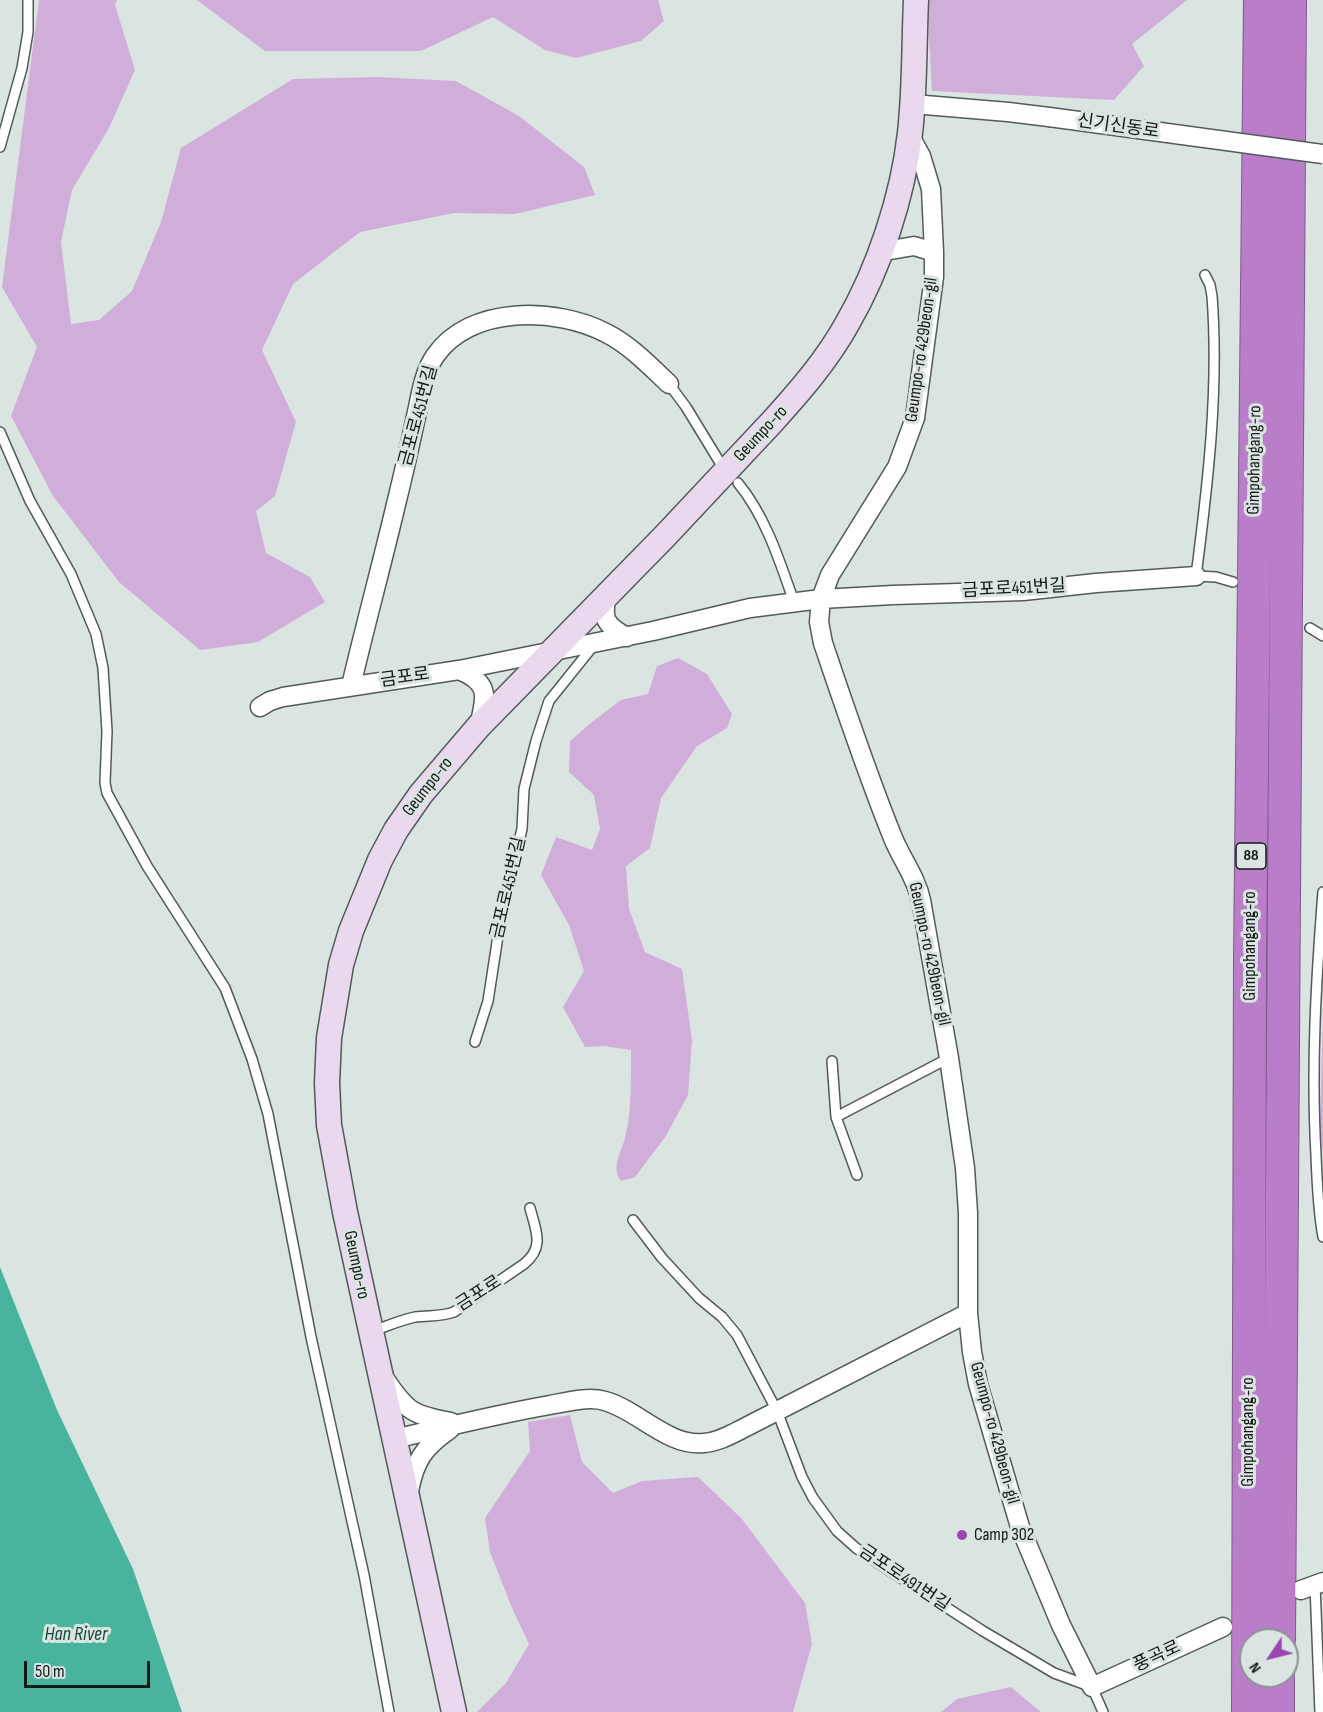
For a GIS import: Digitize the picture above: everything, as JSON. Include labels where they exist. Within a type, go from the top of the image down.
[{"type":"highway","name":"Gimpohangang-ro","points":[[1248,1712],[1250,968],[1260,0]]},
{"type":"highway","name":"Gimpohangang-ro","points":[[1279,1628],[1290,0]]},
{"type":"highway","points":[[1278,1688],[1278,1712]]},
{"type":"main road","name":"Geumpo-ro","points":[[454,1712],[345,1212],[329,1125],[328,1061],[334,1002],[351,931],[373,877],[396,830],[421,794],[479,726],[801,391],[848,324],[879,252],[898,192],[910,136],[916,0]]},
{"type":"street","name":"신기신동로","points":[[913,104],[1008,112],[1323,154]]},
{"type":"street","name":"Geumpo-ro 429beon-gil","points":[[910,136],[921,156],[931,189],[934,252],[934,277],[915,418],[897,467],[884,492],[830,575],[821,599],[819,622],[822,643],[893,838],[918,886],[949,1058],[965,1168],[968,1213],[968,1314],[978,1384],[1020,1527],[1061,1625],[1092,1688]]},
{"type":"street","points":[[879,252],[914,246],[934,252]]},
{"type":"street","name":"금포로451번길","points":[[351,686],[398,496],[422,387],[434,357],[446,343],[461,331],[487,320],[540,315],[558,317],[606,333],[632,350],[669,384]]},
{"type":"street","name":"금포로451번길","points":[[551,652],[750,608],[794,602],[893,594],[1023,591],[1196,576]]},
{"type":"street","points":[[607,594],[603,612],[607,622],[613,629],[627,637]]},
{"type":"street","name":"금포로","points":[[260,707],[270,700],[283,697],[459,670],[551,652]]},
{"type":"street","points":[[459,670],[473,676],[484,691],[485,701],[479,726]]},
{"type":"street","points":[[394,1439],[574,1401],[603,1400],[634,1414],[676,1438],[691,1443],[719,1440],[968,1314]]},
{"type":"street","points":[[379,1371],[408,1409],[429,1418],[459,1424]]},
{"type":"street","points":[[407,1499],[413,1471],[418,1460],[434,1440],[459,1424]]},
{"type":"street","name":"풍곡로","points":[[1092,1688],[1223,1627]]},
{"type":"lane","points":[[0,147],[22,68],[27,39],[28,0]]},
{"type":"lane","points":[[1196,576],[1206,495],[1215,379],[1212,296],[1205,275]]},
{"type":"lane","name":"금포로451번길","points":[[669,384],[697,423],[719,461]]},
{"type":"lane","points":[[0,432],[30,501],[71,574],[96,634],[103,668],[107,731],[105,783],[107,794],[147,866],[225,988],[252,1059],[268,1114],[303,1295],[364,1575],[389,1712]]},
{"type":"lane","points":[[738,483],[747,494],[766,529],[794,602]]},
{"type":"lane","name":"금포로451번길","points":[[1196,576],[1215,577],[1233,582]]},
{"type":"lane","points":[[1310,628],[1323,636]]},
{"type":"lane","name":"금포로451번길","points":[[475,1042],[488,1001],[502,910],[522,830],[524,789],[536,741],[549,701],[596,643]]},
{"type":"lane","points":[[1323,892],[1315,1007],[1314,1062],[1314,1125],[1323,1237]]},
{"type":"lane","points":[[836,1117],[949,1058]]},
{"type":"lane","points":[[832,1061],[836,1117],[856,1175]]},
{"type":"lane","name":"금포로","points":[[371,1331],[417,1317],[442,1317],[454,1312],[524,1264],[533,1257],[538,1246],[530,1208]]},
{"type":"lane","name":"금포로491번길","points":[[633,1220],[662,1258],[733,1330],[777,1411],[802,1477],[813,1498],[837,1531],[890,1571],[983,1631],[1054,1673],[1092,1688]]},
{"type":"lane","points":[[1313,1585],[1320,1712]]},
{"type":"lane","points":[[1092,1688],[1103,1712]]},
{"type":"shaded area","points":[[39,0],[117,0],[115,5],[135,70],[109,128],[72,190],[61,242],[71,324],[99,320],[132,291],[161,222],[181,148],[293,79],[377,77],[456,81],[519,116],[584,167],[595,195],[515,214],[454,213],[360,232],[293,284],[262,350],[296,422],[275,496],[256,511],[266,553],[310,577],[325,602],[258,642],[200,650],[119,582],[53,496],[11,416],[37,347],[2,287]]},
{"type":"shaded area","points":[[197,0],[658,0],[664,21],[641,41],[576,58],[545,50],[493,17],[421,51],[265,51]]},
{"type":"shaded area","points":[[927,0],[1187,0],[1132,44],[1144,66],[1114,100],[932,91]]},
{"type":"shaded area","points":[[678,658],[707,674],[732,714],[727,728],[697,746],[661,798],[650,848],[626,866],[629,909],[645,952],[682,969],[692,1040],[688,1095],[666,1136],[635,1177],[621,1181],[616,1166],[627,1131],[631,1050],[604,1046],[585,1047],[563,1007],[584,971],[569,925],[541,875],[556,837],[592,850],[600,829],[594,795],[569,772],[570,741],[621,700],[648,694],[657,666]]},
{"type":"shaded area","points":[[1323,1011],[1323,1156],[1320,1124]]},
{"type":"shaded area","points":[[570,1415],[582,1462],[613,1493],[642,1481],[698,1477],[742,1519],[805,1603],[812,1644],[793,1712],[477,1712],[506,1683],[529,1644],[490,1552],[485,1518],[530,1451],[528,1422]]},
{"type":"shaded area","points":[[1011,1687],[1041,1712],[941,1712],[957,1699]]},
{"type":"water","name":"Han River","points":[[0,1267],[57,1410],[133,1569],[182,1712],[0,1712]]},
{"type":"place","name":"Camp 302","points":[[962,1535]]}]
